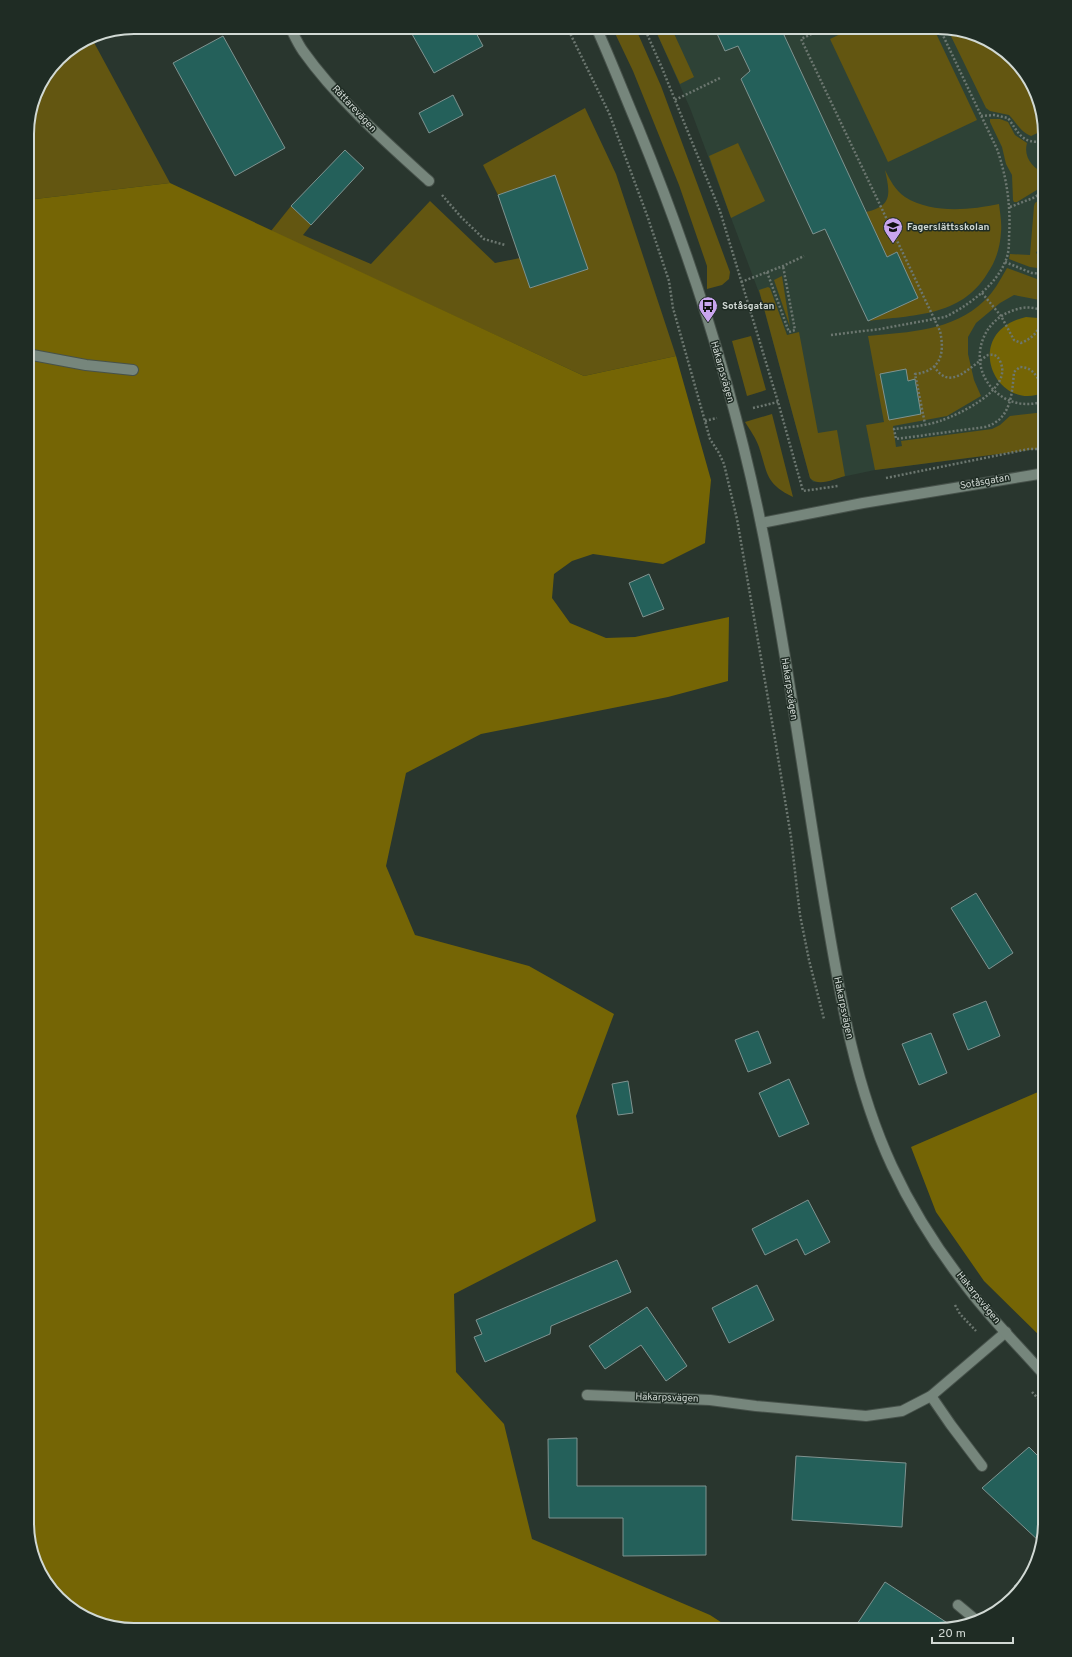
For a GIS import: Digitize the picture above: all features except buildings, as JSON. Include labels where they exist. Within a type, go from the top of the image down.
[{"type":"street","name":"Rättarevägen","points":[[294,34],[302,51],[372,130],[429,182]]},
{"type":"street","name":"Hakarpsvägen","points":[[599,34],[663,189],[690,266],[734,413],[761,523],[770,570],[810,820],[846,1024],[858,1072],[872,1117],[892,1166],[912,1205],[964,1284],[1038,1368]]},
{"type":"street","points":[[34,355],[86,365],[133,370]]},
{"type":"street","name":"Sotåsgatan","points":[[761,523],[862,503],[1038,474]]},
{"type":"street","name":"Hakarpsvägen","points":[[587,1395],[710,1400],[756,1406],[866,1416],[902,1411],[931,1396],[1006,1332]]},
{"type":"street","points":[[931,1396],[951,1426],[982,1466]]},
{"type":"street","points":[[958,1605],[972,1617]]},
{"type":"path","points":[[570,34],[608,113],[648,218],[669,281],[673,308],[710,439],[724,464],[737,519],[774,731],[791,837],[800,915],[809,960]]},
{"type":"path","points":[[647,34],[720,211],[778,402],[802,491],[845,486]]},
{"type":"path","points":[[811,34],[801,39],[940,331],[943,346],[940,360],[934,366],[915,374],[924,424]]},
{"type":"path","points":[[831,335],[880,329],[935,319],[955,312],[982,293],[1006,262],[1009,242],[1010,208],[1003,166],[997,149],[942,34]]},
{"type":"path","points":[[675,100],[720,78]]},
{"type":"path","points":[[981,116],[994,115],[1008,118],[1016,132],[1033,142],[1038,142]]},
{"type":"path","points":[[429,182],[461,217],[484,239],[505,245]]},
{"type":"path","points":[[1010,208],[1038,195]]},
{"type":"path","points":[[741,282],[783,266],[804,256]]},
{"type":"path","points":[[1006,262],[1032,273],[1038,273]]},
{"type":"path","points":[[767,272],[789,332],[795,330],[783,266]]},
{"type":"path","points":[[982,293],[1001,316],[1014,340],[1021,343],[1032,338],[1038,329]]},
{"type":"path","points":[[1038,309],[1018,308],[1001,316],[992,323],[984,335],[980,349],[980,365],[985,379],[993,390],[1011,402],[1038,404]]},
{"type":"path","points":[[934,366],[941,376],[952,378],[988,355],[995,355],[1002,364],[1002,376],[993,390],[969,408],[938,422],[894,429],[896,439],[989,426],[997,421],[1011,402],[1014,372],[1020,367],[1031,370],[1038,379]]},
{"type":"path","points":[[884,478],[1038,449]]},
{"type":"shaded area","points":[[615,34],[638,34],[661,86],[730,272],[729,279],[722,285],[707,289],[707,266],[679,185],[633,71]]},
{"type":"shaded area","name":"Fagerslättsskolan","points":[[657,34],[944,34],[970,39],[982,44],[1009,63],[1025,84],[1035,108],[1038,134],[1038,449],[875,470],[813,482],[810,478],[761,298],[690,108]]},
{"type":"shaded area","points":[[657,34],[674,34],[694,77],[680,84]]},
{"type":"shaded area","points":[[840,34],[936,34],[977,120],[888,162],[830,39]]},
{"type":"shaded area","points":[[950,35],[970,39],[982,44],[1009,63],[1025,84],[1035,108],[1038,133],[1031,136],[1021,130],[1009,115],[990,111],[986,108]]},
{"type":"shaded area","points":[[94,42],[170,183],[34,199],[34,128],[37,108],[47,84],[55,73],[68,59],[84,47]]},
{"type":"shaded area","points":[[585,108],[616,174],[676,356],[584,376],[271,231],[291,206],[311,225],[303,235],[371,264],[430,201],[495,263],[520,258],[530,288],[587,269],[555,175],[498,195],[483,165]]},
{"type":"shaded area","points":[[990,119],[1000,119],[1008,122],[1015,135],[1027,143],[1026,153],[1028,158],[1038,170],[1038,189],[1017,202],[1014,202],[1013,200],[1012,175],[1006,164],[1002,147]]},
{"type":"shaded area","points":[[738,143],[765,201],[731,218],[709,156]]},
{"type":"shaded area","points":[[885,170],[893,185],[901,194],[927,206],[964,209],[999,204],[1001,225],[999,249],[987,274],[976,288],[964,299],[950,306],[918,315],[868,321],[918,298],[896,252],[887,257],[866,212],[881,206],[888,197],[888,185]]},
{"type":"shaded area","points":[[170,183],[584,376],[676,356],[711,480],[705,543],[663,564],[593,554],[572,561],[554,574],[552,598],[570,623],[606,638],[635,637],[729,617],[728,681],[668,697],[481,734],[406,773],[386,866],[415,935],[529,966],[614,1014],[576,1116],[596,1221],[454,1294],[456,1372],[504,1424],[532,1539],[710,1615],[722,1623],[128,1623],[108,1620],[84,1610],[63,1594],[47,1573],[37,1549],[34,1523],[34,199]]},
{"type":"shaded area","points":[[1038,201],[1038,249],[1036,253],[1038,254],[1038,268],[1030,267],[1009,259],[1010,254],[1030,255],[1035,203]]},
{"type":"shaded area","points":[[1007,268],[1038,279],[1038,300],[1014,295],[1000,303],[976,323],[968,337],[968,354],[974,380],[981,396],[947,416],[893,426],[896,447],[902,446],[901,441],[992,429],[1000,425],[1010,416],[1038,413],[1038,449],[875,470],[866,425],[884,422],[868,336],[915,331],[959,319],[984,301],[997,286]]},
{"type":"shaded area","points":[[782,276],[790,327],[774,280]]},
{"type":"shaded area","points":[[768,287],[770,288],[787,335],[799,332],[818,433],[837,430],[845,476],[822,482],[813,481],[810,478],[759,290]]},
{"type":"shaded area","points":[[1026,317],[1038,318],[1038,394],[1027,396],[1012,392],[1000,382],[992,369],[990,353],[994,338],[1006,325]]},
{"type":"shaded area","points":[[751,336],[766,390],[747,396],[732,341]]},
{"type":"shaded area","points":[[772,414],[793,497],[772,482],[766,471],[758,444],[745,422]]},
{"type":"shaded area","points":[[1038,1092],[1038,1334],[984,1281],[936,1212],[911,1147]]},
{"type":"place","name":"Fagerslättsskolan","points":[[893,244]]},
{"type":"place","name":"Sotåsgatan","points":[[708,323]]}]
